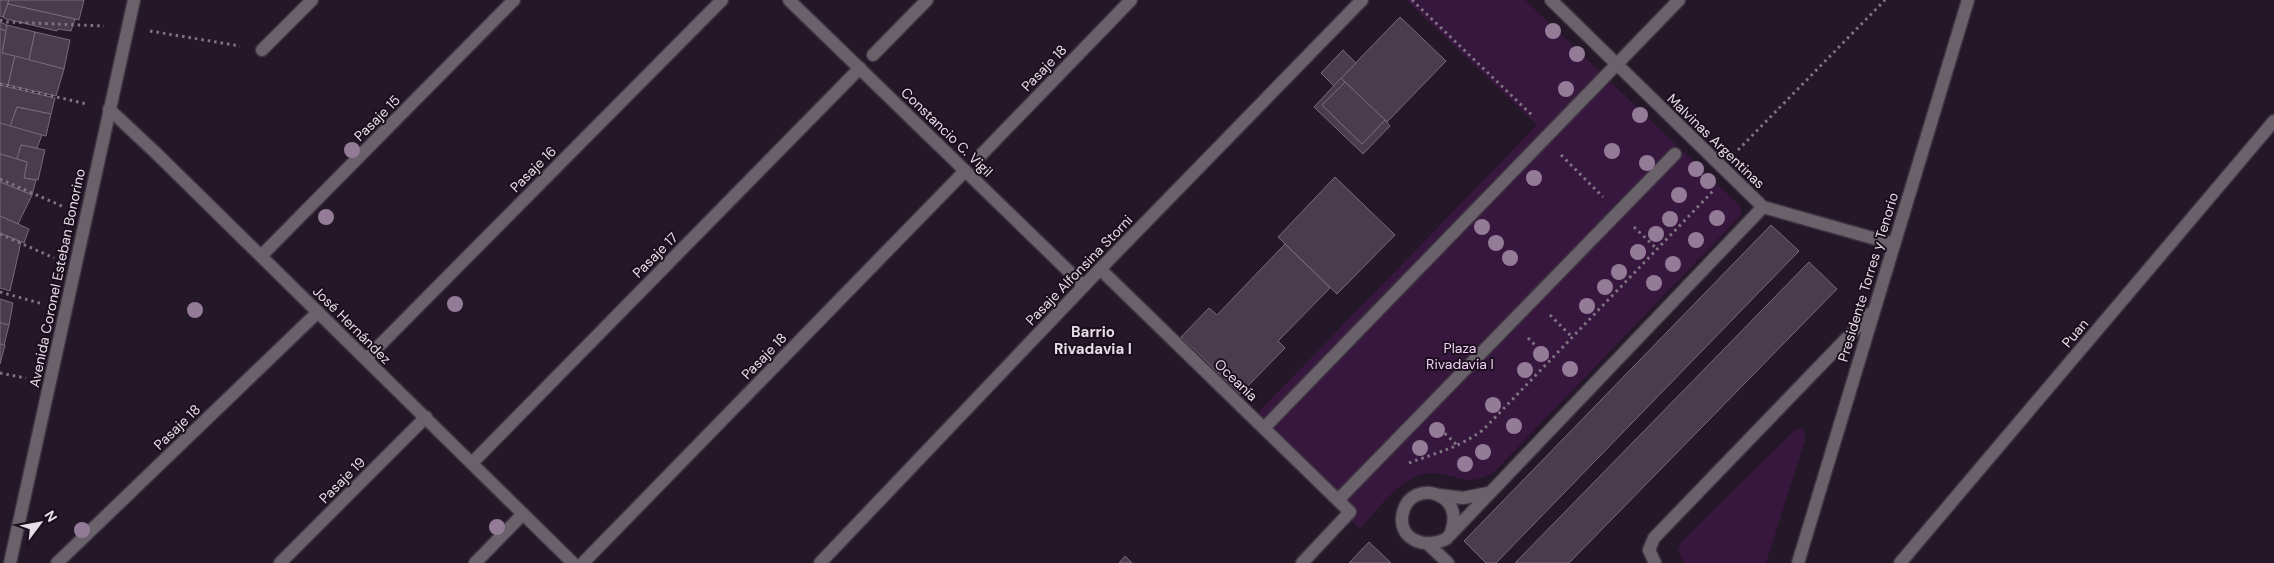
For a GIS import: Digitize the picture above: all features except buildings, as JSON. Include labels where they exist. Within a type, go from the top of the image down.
[{"type":"street","name":"Avenida Coronel Esteban Bonorino","points":[[10,563],[134,0]]},
{"type":"street","points":[[262,50],[312,0]]},
{"type":"street","name":"Pasaje 15","points":[[262,256],[514,0]]},
{"type":"street","name":"Pasaje 16","points":[[366,359],[722,0]]},
{"type":"street","name":"Constancio C. Vigil","points":[[789,0],[1084,286]]},
{"type":"street","points":[[873,55],[927,0]]},
{"type":"street","name":"Pasaje 18","points":[[979,157],[1131,0]]},
{"type":"street","name":"Pasaje Alfonsina Storni","points":[[820,563],[1100,269],[1362,0]]},
{"type":"street","name":"Malvinas Argentinas","points":[[1551,0],[1763,207],[1894,244]]},
{"type":"street","points":[[1264,428],[1679,0]]},
{"type":"street","name":"Presidente Torres y Tenorio","points":[[1798,563],[1968,0]]},
{"type":"street","name":"Pasaje 17","points":[[472,463],[860,68]]},
{"type":"street","name":"José Hernández","points":[[109,109],[262,256],[573,563]]},
{"type":"street","name":"Puan","points":[[1900,563],[2274,121]]},
{"type":"street","points":[[1338,500],[1675,154]]},
{"type":"street","name":"Pasaje 18","points":[[583,563],[965,171]]},
{"type":"street","points":[[1429,545],[1446,539],[1763,207]]},
{"type":"street","name":"Oceanía","points":[[1100,269],[1350,512],[1302,563]]},
{"type":"street","points":[[1655,563],[1649,550],[1654,538],[1874,311]]},
{"type":"street","name":"Pasaje 18","points":[[57,563],[318,312]]},
{"type":"street","name":"Pasaje 19","points":[[280,563],[426,417]]},
{"type":"street","points":[[1448,563],[1429,545],[1421,543],[1408,534],[1404,527],[1404,511],[1413,498],[1421,494],[1439,494],[1463,498],[1488,493]]},
{"type":"street","points":[[1439,494],[1452,506],[1455,515],[1451,532]]},
{"type":"street","points":[[474,563],[523,514]]},
{"type":"path","points":[[1412,0],[1550,133]]},
{"type":"path","points":[[1406,464],[1447,451],[1467,441],[1482,430],[1714,191],[1733,155],[1885,0]]},
{"type":"path","points":[[0,20],[7,22],[129,27],[262,50]]},
{"type":"path","points":[[0,84],[109,109]]},
{"type":"path","points":[[0,179],[86,216]]},
{"type":"path","points":[[0,234],[74,267]]},
{"type":"path","points":[[0,292],[65,311]]},
{"type":"path","points":[[1534,299],[1572,337]]},
{"type":"path","points":[[1512,322],[1550,360]]},
{"type":"green space","name":"Plaza Rivadavia I","points":[[1406,0],[1525,0],[1740,206],[1742,214],[1494,472],[1483,478],[1473,480],[1430,473],[1420,475],[1403,484],[1395,491],[1360,529],[1249,422],[1537,125]]},
{"type":"green space","points":[[1795,430],[1803,430],[1806,437],[1766,563],[1684,563],[1678,551],[1681,542]]},
{"type":"district","name":"Barrio Rivadavia I","points":[[1093,340]]}]
